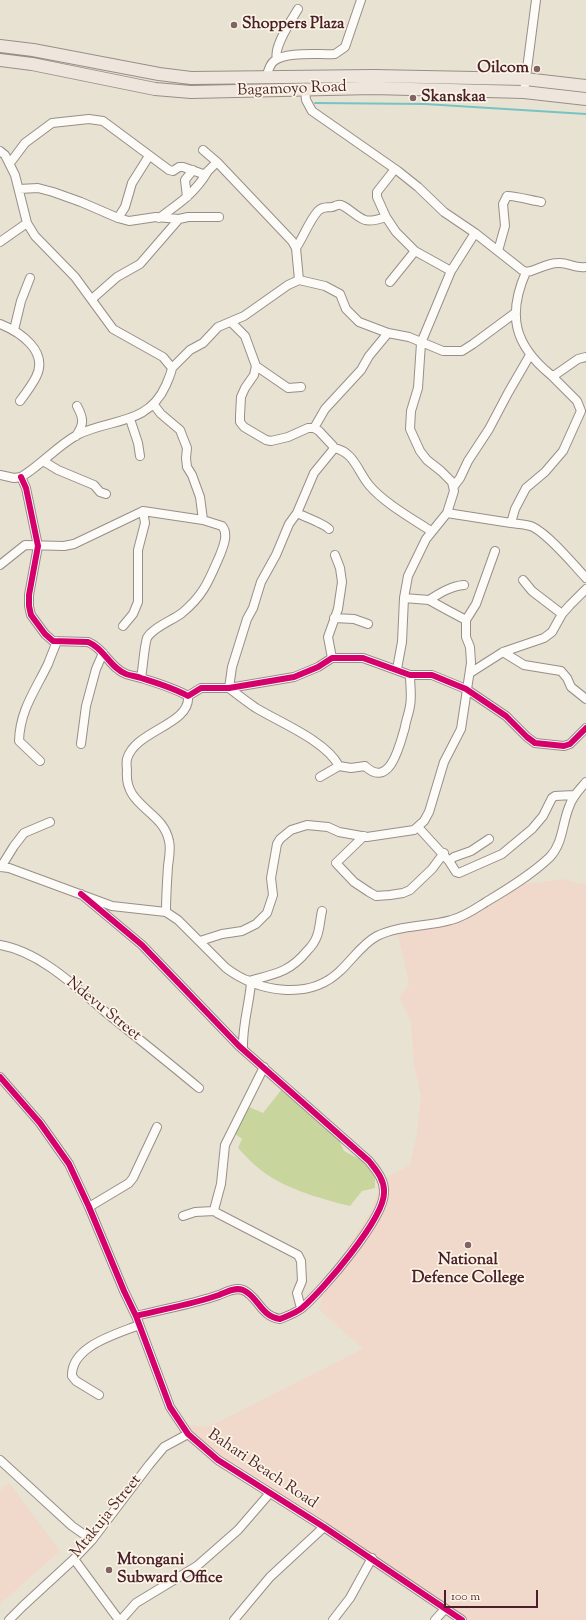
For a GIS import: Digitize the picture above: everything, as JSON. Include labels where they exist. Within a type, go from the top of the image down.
[{"type":"highway","name":"Bagamoyo Road","points":[[0,46],[33,50],[159,74],[191,78],[374,76],[525,79],[586,86]]},
{"type":"highway","name":"Bagamoyo Road","points":[[0,60],[32,64],[155,89],[184,92],[374,88],[524,92],[586,99]]},
{"type":"street","points":[[266,78],[271,65],[277,59],[290,55],[335,54],[342,50],[345,47],[361,0]]},
{"type":"street","points":[[524,92],[536,0]]},
{"type":"street","points":[[277,59],[277,47],[298,9]]},
{"type":"street","points":[[304,90],[306,100],[312,111],[395,168],[418,187],[444,212],[475,233],[522,270],[526,272],[558,263],[565,263],[573,267],[586,267]]},
{"type":"street","points":[[10,163],[25,143],[52,123],[89,119],[103,121],[169,170],[173,171],[179,167],[183,167],[203,174],[208,171]]},
{"type":"street","points":[[203,150],[217,162],[251,199],[273,219],[292,241],[296,248],[299,280]]},
{"type":"street","points":[[0,151],[6,155],[15,175],[27,223],[35,236],[75,277],[113,329],[163,357],[172,368]]},
{"type":"street","points":[[118,218],[125,207],[132,183],[149,156]]},
{"type":"street","points":[[159,218],[200,185],[208,171],[217,162]]},
{"type":"street","points":[[395,168],[377,192],[377,198],[386,217],[396,232],[415,251],[451,272]]},
{"type":"street","points":[[187,197],[185,180],[193,170]]},
{"type":"street","points":[[18,189],[38,188],[53,192],[129,221],[159,218],[179,219],[188,217],[219,217]]},
{"type":"street","points":[[498,252],[505,226],[503,204],[507,196],[510,195],[522,199],[541,202]]},
{"type":"street","points":[[296,248],[304,237],[314,217],[320,209],[324,207],[330,208],[342,205],[356,216],[365,220],[375,220],[386,217]]},
{"type":"street","points":[[92,299],[117,277],[140,264],[179,219]]},
{"type":"street","points":[[0,242],[27,223]]},
{"type":"street","points":[[454,486],[448,477],[427,460],[420,451],[410,429],[411,411],[418,388],[421,343],[451,272],[475,233]]},
{"type":"street","points":[[390,282],[415,251]]},
{"type":"street","points":[[511,523],[515,509],[526,488],[545,472],[563,451],[580,411],[577,401],[530,356],[519,337],[515,313],[520,286],[526,272]]},
{"type":"street","points":[[14,330],[21,302],[30,278]]},
{"type":"street","points":[[0,475],[14,478],[20,477],[76,436],[108,424],[130,419],[142,414],[154,405],[162,395],[172,368],[190,350],[203,343],[218,327],[244,316],[288,285],[299,280],[335,290],[340,294],[346,309],[359,322],[388,333],[409,337],[443,351],[462,351],[515,313]]},
{"type":"street","points":[[231,322],[245,336],[256,366],[254,375],[240,397],[240,422],[244,427],[266,440],[271,441],[288,437],[308,428],[314,428],[331,442],[334,448]]},
{"type":"street","points":[[0,324],[14,330],[34,347],[40,361],[36,377],[20,400]]},
{"type":"street","points":[[314,428],[325,410],[361,370],[369,356],[388,333]]},
{"type":"street","points":[[397,669],[402,642],[404,598],[408,576],[416,556],[431,531],[447,513],[453,498],[454,486],[489,429],[530,356]]},
{"type":"street","points":[[551,375],[555,375],[578,360],[586,357]]},
{"type":"street","points":[[256,366],[288,388],[302,387]]},
{"type":"street","points":[[154,405],[161,414],[180,430],[187,448],[187,467],[192,475],[200,497],[203,520]]},
{"type":"street","points":[[76,436],[83,423],[82,415],[77,406]]},
{"type":"street","points":[[130,419],[138,443],[140,456]]},
{"type":"street","points":[[229,688],[232,667],[246,619],[253,608],[261,582],[276,555],[289,524],[297,513],[314,473],[334,448]]},
{"type":"street","points":[[334,448],[342,449],[348,453],[369,485],[392,504],[431,531]]},
{"type":"street","points":[[43,461],[58,470],[94,485],[100,492],[106,494]]},
{"type":"street","points":[[20,477],[28,494],[38,546],[29,595],[31,615],[37,624],[49,638],[57,641],[88,642],[97,647],[125,674],[141,678],[188,696]]},
{"type":"street","points":[[123,626],[133,614],[138,602],[138,550],[145,523],[144,511]]},
{"type":"street","points":[[0,565],[25,545],[64,546],[74,544],[144,511],[203,520],[224,528],[225,539],[223,546],[205,589],[182,613],[151,633],[147,639],[141,678]]},
{"type":"street","points":[[297,513],[325,525],[329,529]]},
{"type":"street","points":[[447,513],[532,527],[563,552],[586,578]]},
{"type":"street","points":[[200,941],[222,934],[242,931],[256,924],[264,917],[267,913],[272,895],[271,878],[277,844],[280,839],[291,830],[307,825],[319,825],[328,827],[338,832],[364,836],[414,830],[418,827],[429,812],[444,762],[461,729],[466,701],[466,689],[470,673],[470,647],[466,637],[466,620],[476,604],[495,551]]},
{"type":"street","points":[[332,658],[328,637],[341,595],[342,582],[340,568],[335,555]]},
{"type":"street","points":[[522,580],[532,591],[562,614]]},
{"type":"street","points":[[430,600],[451,588],[464,585]]},
{"type":"street","points":[[470,673],[503,652],[544,638],[552,632],[562,614],[586,590]]},
{"type":"street","points":[[404,598],[430,600],[466,620]]},
{"type":"street","points":[[334,618],[354,619],[368,624]]},
{"type":"street","points":[[40,761],[19,741],[20,727],[30,696],[48,664],[57,641]]},
{"type":"street","points":[[503,652],[524,665],[561,672],[567,678],[571,687],[586,699]]},
{"type":"street","points":[[82,744],[86,706],[96,669],[103,653]]},
{"type":"street","points":[[188,696],[200,688],[229,688],[294,677],[318,667],[332,658],[363,658],[397,669],[410,675],[432,675],[466,689],[506,716],[535,743],[564,746],[570,744],[586,728]]},
{"type":"street","points":[[320,777],[339,766],[351,768],[365,766],[369,771],[378,773],[388,770],[400,748],[410,705],[410,675]]},
{"type":"street","points":[[229,688],[248,703],[302,733],[324,750],[336,761],[339,766]]},
{"type":"street","points":[[166,912],[169,841],[161,824],[129,792],[126,780],[127,759],[136,744],[178,716],[188,703],[188,696]]},
{"type":"street","points":[[50,822],[24,833],[1,867],[9,868],[112,906],[166,912],[178,920],[234,975],[274,989],[286,991],[300,990],[312,987],[332,978],[363,947],[378,936],[392,931],[453,920],[465,915],[513,886],[556,850],[560,841],[569,806],[574,795],[586,782]]},
{"type":"street","points":[[418,827],[444,853],[456,872],[459,873],[502,854],[532,829],[543,816],[552,798],[555,796],[574,795]]},
{"type":"street","points":[[364,836],[336,863],[354,882],[376,896],[404,893],[410,890],[432,869],[444,853]]},
{"type":"street","points":[[449,861],[459,855],[471,851],[489,839]]},
{"type":"street","points":[[81,894],[142,945],[196,1003],[243,1049],[369,1161],[382,1180],[384,1193],[381,1206],[374,1220],[332,1277],[301,1308],[280,1320],[266,1314],[242,1289],[237,1289],[136,1316]]},
{"type":"street","points":[[248,980],[275,975],[287,970],[298,962],[314,943],[318,935],[322,911]]},
{"type":"street","name":"Ndevu Street","points":[[0,945],[13,947],[38,959],[73,985],[199,1088]]},
{"type":"street","points":[[243,1049],[243,1030],[251,993],[251,983],[248,980]]},
{"type":"street","points":[[214,1211],[221,1184],[225,1145],[264,1067]]},
{"type":"street","name":"Bahari Beach Road","points":[[0,1077],[40,1123],[57,1145],[68,1164],[89,1207],[136,1316],[170,1407],[188,1434],[218,1460],[372,1558],[462,1620]]},
{"type":"street","points":[[89,1207],[129,1183],[133,1178],[157,1127]]},
{"type":"street","points":[[183,1216],[195,1212],[214,1211],[298,1255],[301,1261],[302,1281],[298,1293],[301,1308]]},
{"type":"street","points":[[99,1395],[76,1381],[72,1376],[72,1370],[77,1358],[81,1353],[104,1340],[140,1326]]},
{"type":"street","name":"Mtakuja Street","points":[[9,1620],[92,1540],[164,1447],[188,1434]]},
{"type":"street","points":[[0,1460],[72,1526],[92,1540]]},
{"type":"street","points":[[74,1559],[120,1620],[136,1603],[197,1566],[238,1530],[270,1493]]},
{"type":"street","points":[[234,1620],[270,1577],[324,1527]]},
{"type":"street","points":[[333,1620],[350,1598],[372,1558]]},
{"type":"street","points":[[435,1620],[445,1609]]},
{"type":"shaded area","name":"National Defence College","points":[[564,879],[582,884],[586,883],[586,1620],[462,1620],[218,1460],[180,1424],[208,1427],[363,1349],[319,1309],[328,1278],[371,1211],[382,1180],[410,1165],[417,1133],[421,1097],[414,1065],[411,1022],[399,997],[409,985],[397,930],[469,915],[518,885]]},
{"type":"shaded area","points":[[9,1483],[60,1551],[0,1604],[0,1490]]},
{"type":"green space","points":[[282,1089],[339,1140],[344,1151],[365,1162],[375,1176],[375,1188],[362,1191],[350,1206],[288,1186],[266,1174],[249,1160],[238,1148],[242,1139],[234,1133],[249,1107],[263,1113]]},
{"type":"waterway","points":[[315,103],[425,104],[586,114]]},
{"type":"cycle path","points":[[21,477],[26,488],[38,546],[29,595],[31,615],[45,634],[53,641],[88,642],[94,645],[120,671],[126,674],[165,686],[188,696],[201,688],[229,688],[294,677],[318,667],[332,658],[363,658],[410,675],[432,675],[466,689],[506,716],[535,743],[564,746],[570,744],[586,728]]},
{"type":"cycle path","points":[[81,894],[142,945],[239,1046],[369,1161],[380,1176],[384,1188],[381,1205],[374,1220],[363,1236],[323,1287],[302,1308],[294,1313],[280,1319],[273,1317],[263,1310],[248,1293],[237,1289],[199,1301],[136,1316]]},
{"type":"cycle path","points":[[0,1077],[40,1123],[69,1164],[136,1316],[170,1407],[188,1434],[218,1460],[324,1527],[462,1620]]},
{"type":"place","name":"Shoppers Plaza","points":[[234,25]]},
{"type":"place","name":"Oilcom","points":[[537,69]]},
{"type":"place","name":"Skanskaa","points":[[413,98]]},
{"type":"place","name":"National Defence College","points":[[468,1245]]},
{"type":"place","name":"Mtongani Subward Office","points":[[109,1570]]}]
